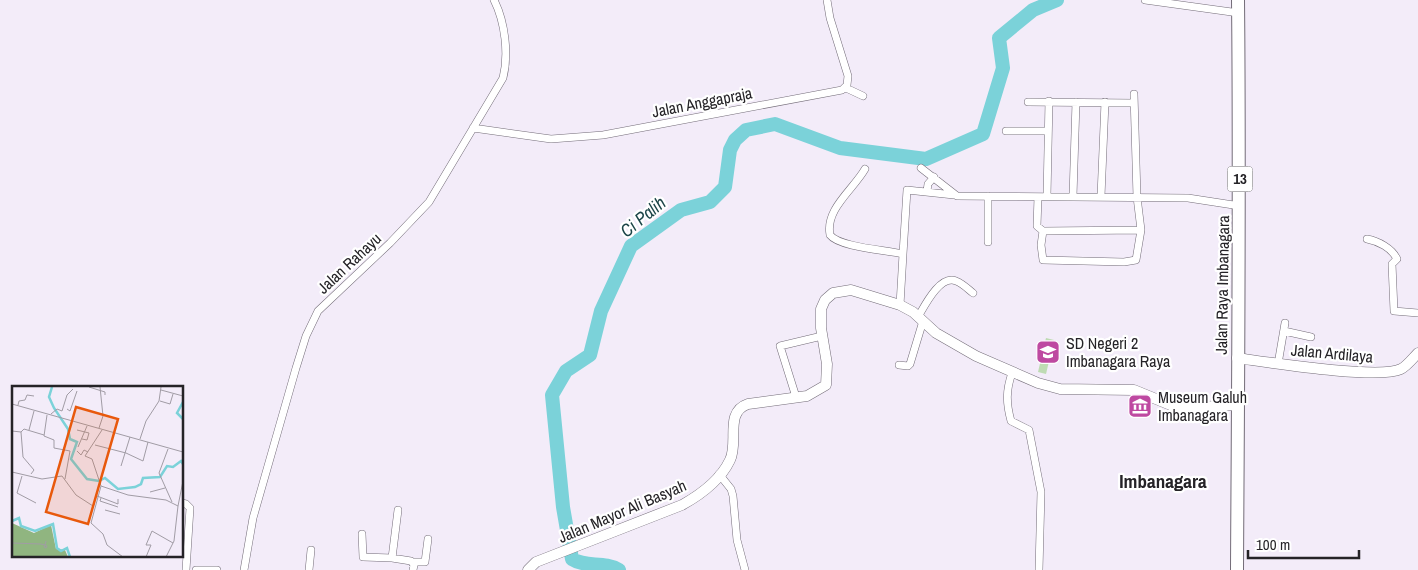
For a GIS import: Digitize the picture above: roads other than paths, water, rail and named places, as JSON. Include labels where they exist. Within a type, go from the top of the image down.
[{"type":"highway","name":"Jalan Raya Imbanagara","points":[[1237,570],[1237,358],[1240,206],[1238,0]]},
{"type":"street","name":"Jalan Rahayu","points":[[244,570],[253,518],[306,336],[318,311],[419,215],[437,191],[504,78],[506,70],[503,27],[494,0]]},
{"type":"street","points":[[828,0],[830,18],[848,76],[846,88],[863,96]]},
{"type":"street","points":[[1145,0],[1238,13]]},
{"type":"street","name":"Jalan Anggapraja","points":[[473,128],[490,132],[552,139],[603,135],[846,88]]},
{"type":"street","points":[[1043,231],[1041,245],[1043,260],[1124,262],[1134,261],[1138,258],[1141,230],[1137,197],[1134,94]]},
{"type":"street","points":[[1047,196],[1048,101]]},
{"type":"street","points":[[1028,102],[1134,103]]},
{"type":"street","points":[[1073,196],[1076,102]]},
{"type":"street","points":[[1100,196],[1105,102]]},
{"type":"street","points":[[1006,131],[1048,131]]},
{"type":"street","points":[[921,168],[957,196]]},
{"type":"street","points":[[865,169],[858,181],[837,206],[830,221],[830,235],[833,240],[855,247],[884,249],[903,254]]},
{"type":"street","points":[[927,191],[928,184],[934,177]]},
{"type":"street","points":[[900,305],[906,192],[909,189],[957,196],[1188,198],[1240,206]]},
{"type":"street","points":[[988,196],[988,242]]},
{"type":"street","points":[[1038,197],[1037,226],[1043,231],[1141,230]]},
{"type":"street","points":[[1367,239],[1376,241],[1395,255],[1396,262],[1392,264],[1394,311],[1418,313]]},
{"type":"street","points":[[899,365],[908,366],[910,364],[921,319],[934,290],[950,280],[956,280],[972,293]]},
{"type":"street","name":"Jalan Mayor Ali Basyah","points":[[528,570],[536,562],[682,505],[700,495],[719,474],[732,454],[734,443],[733,421],[739,409],[748,404],[807,396],[826,385],[827,364],[822,336],[821,309],[827,298],[834,293],[851,290],[900,305],[921,319],[936,333],[976,356],[1012,373],[1060,389],[1134,390],[1178,408],[1238,405]]},
{"type":"street","points":[[1278,364],[1286,323]]},
{"type":"street","points":[[1284,331],[1311,337]]},
{"type":"street","points":[[796,397],[780,346],[822,336]]},
{"type":"street","name":"Jalan Ardilaya","points":[[1237,358],[1278,364],[1382,372],[1403,368],[1418,353]]},
{"type":"street","points":[[1012,373],[1006,402],[1008,412],[1011,421],[1029,430],[1041,492],[1039,570]]},
{"type":"street","points":[[719,474],[731,489],[733,496],[737,540],[745,570]]},
{"type":"street","points":[[184,504],[190,508],[186,570]]},
{"type":"street","points":[[392,558],[398,510]]},
{"type":"street","points":[[362,534],[363,557],[392,558],[413,566],[425,562],[428,539]]},
{"type":"street","points":[[308,570],[311,550]]},
{"type":"street","points":[[196,570],[217,570]]},
{"type":"waterway","name":"Ci Palih","points":[[619,570],[613,567],[577,562],[572,559],[563,507],[552,395],[566,371],[590,355],[601,311],[631,246],[681,210],[710,202],[725,187],[730,150],[735,140],[746,130],[775,124],[840,148],[926,159],[983,134],[1003,68],[999,38],[1033,10],[1057,0]]},
{"type":"place","name":"SD Negeri 2 Imbanagara Raya","points":[[1048,352]]},
{"type":"place","name":"Museum Galuh Imbanagara","points":[[1140,406]]},
{"type":"district","name":"Imbanagara","points":[[1163,481]]}]
